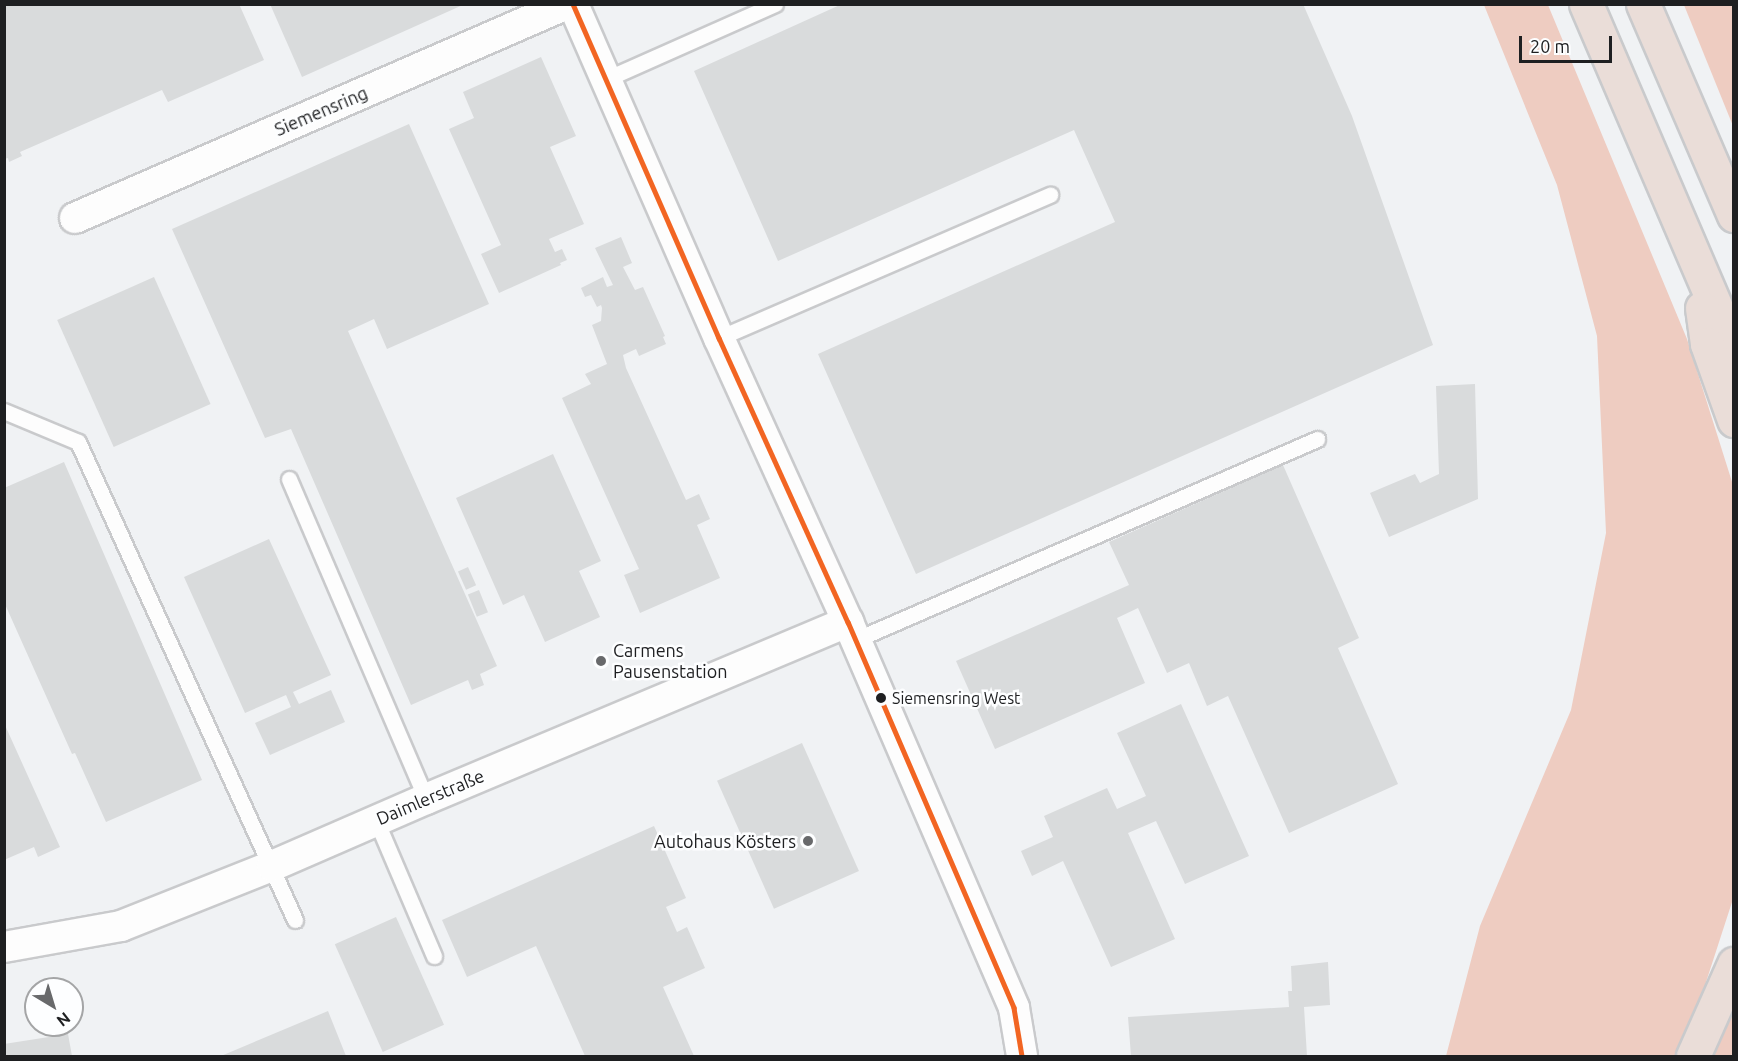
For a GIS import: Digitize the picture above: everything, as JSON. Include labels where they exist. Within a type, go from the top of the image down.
[{"type":"highway","points":[[1586,4],[1734,349]]},
{"type":"highway","points":[[1643,4],[1734,214]]},
{"type":"highway","points":[[1700,274],[1707,344],[1734,420]]},
{"type":"highway","points":[[1693,1056],[1734,964]]},
{"type":"street","name":"Siemensring","points":[[75,218],[567,4]]},
{"type":"street","points":[[573,4],[719,338],[852,631],[1014,1008],[1022,1056]]},
{"type":"street","name":"Daimlerstraße","points":[[4,947],[121,926],[272,866],[426,799],[852,631]]},
{"type":"lane","points":[[606,79],[775,4]]},
{"type":"lane","points":[[719,338],[1050,195]]},
{"type":"lane","points":[[4,411],[78,442],[295,920]]},
{"type":"lane","points":[[852,631],[1317,439]]},
{"type":"lane","points":[[289,479],[426,799]]},
{"type":"lane","points":[[376,820],[434,956]]},
{"type":"shaded area","points":[[1484,5],[1548,5],[1687,339],[1733,485],[1733,899],[1682,1056],[1446,1056],[1480,926],[1571,710],[1606,533],[1597,336],[1557,185]]},
{"type":"shaded area","points":[[1684,5],[1733,5],[1733,126]]},
{"type":"shaded area","points":[[1733,986],[1733,1056],[1705,1056]]},
{"type":"building","points":[[4,4],[239,4],[264,60],[168,102],[162,90],[20,152],[22,156],[9,162],[8,158],[4,159]]},
{"type":"building","points":[[270,4],[465,4],[302,77]]},
{"type":"building","points":[[842,4],[1303,4],[1352,116],[1433,345],[916,574],[818,354],[1115,222],[1074,130],[778,261],[694,71]]},
{"type":"building","points":[[541,57],[576,136],[550,147],[584,224],[549,239],[555,252],[562,249],[567,260],[560,263],[561,265],[499,293],[481,254],[501,245],[449,129],[474,118],[463,92]]},
{"type":"building","points":[[409,124],[489,304],[387,349],[374,319],[348,331],[497,666],[480,674],[484,685],[472,690],[468,680],[411,705],[291,429],[265,438],[172,229]]},
{"type":"building","points":[[621,237],[632,263],[623,267],[635,290],[643,287],[665,336],[663,337],[666,344],[639,356],[636,349],[623,355],[626,368],[686,500],[699,494],[710,519],[697,525],[720,578],[640,613],[624,575],[639,569],[562,398],[591,384],[585,374],[607,364],[592,325],[601,321],[601,305],[597,307],[591,295],[585,297],[581,288],[603,277],[607,287],[613,285],[595,248]]},
{"type":"building","points":[[154,277],[211,404],[114,447],[57,320]]},
{"type":"building","points":[[1475,384],[1478,499],[1389,537],[1370,493],[1415,474],[1420,483],[1439,474],[1436,386]]},
{"type":"building","points":[[553,454],[601,561],[579,571],[600,617],[545,642],[524,595],[503,605],[456,498]]},
{"type":"building","points":[[64,462],[202,780],[106,822],[75,753],[72,754],[4,602],[4,488]]},
{"type":"building","points":[[1283,465],[1359,638],[1338,648],[1398,784],[1289,833],[1228,696],[1207,706],[1189,663],[1167,673],[1138,608],[1117,618],[1145,683],[995,749],[956,661],[1129,585],[1109,542]]},
{"type":"building","points":[[269,539],[331,675],[293,692],[299,704],[331,690],[345,722],[270,755],[255,723],[291,707],[286,695],[245,713],[184,577]]},
{"type":"building","points":[[468,567],[476,585],[466,590],[458,571]]},
{"type":"building","points":[[479,590],[488,612],[477,617],[468,594]]},
{"type":"building","points":[[1181,704],[1249,856],[1185,884],[1156,821],[1128,833],[1175,939],[1111,967],[1063,861],[1032,876],[1021,851],[1053,837],[1044,816],[1107,788],[1117,809],[1146,796],[1117,733]]},
{"type":"building","points":[[4,723],[60,847],[38,857],[34,847],[4,860]]},
{"type":"building","points":[[802,743],[859,871],[774,909],[717,781]]},
{"type":"building","points":[[654,826],[686,898],[666,907],[677,932],[687,927],[705,968],[663,987],[694,1056],[585,1056],[536,946],[467,977],[442,920]]},
{"type":"building","points":[[396,917],[444,1025],[383,1052],[335,944]]},
{"type":"building","points":[[1328,962],[1330,1005],[1304,1007],[1307,1056],[1131,1056],[1128,1017],[1289,1007],[1288,991],[1292,991],[1291,966]]},
{"type":"building","points":[[328,1011],[346,1056],[221,1056]]},
{"type":"building","points":[[49,1037],[69,1037],[72,1056],[4,1056],[4,1044]]},
{"type":"transit line","points":[[573,4],[719,338],[848,622],[1014,1008],[1022,1056]]},
{"type":"place","name":"Carmens Pausenstation","points":[[601,661]]},
{"type":"place","name":"Siemensring West","points":[[881,698]]},
{"type":"place","name":"Autohaus Kösters","points":[[808,841]]}]
